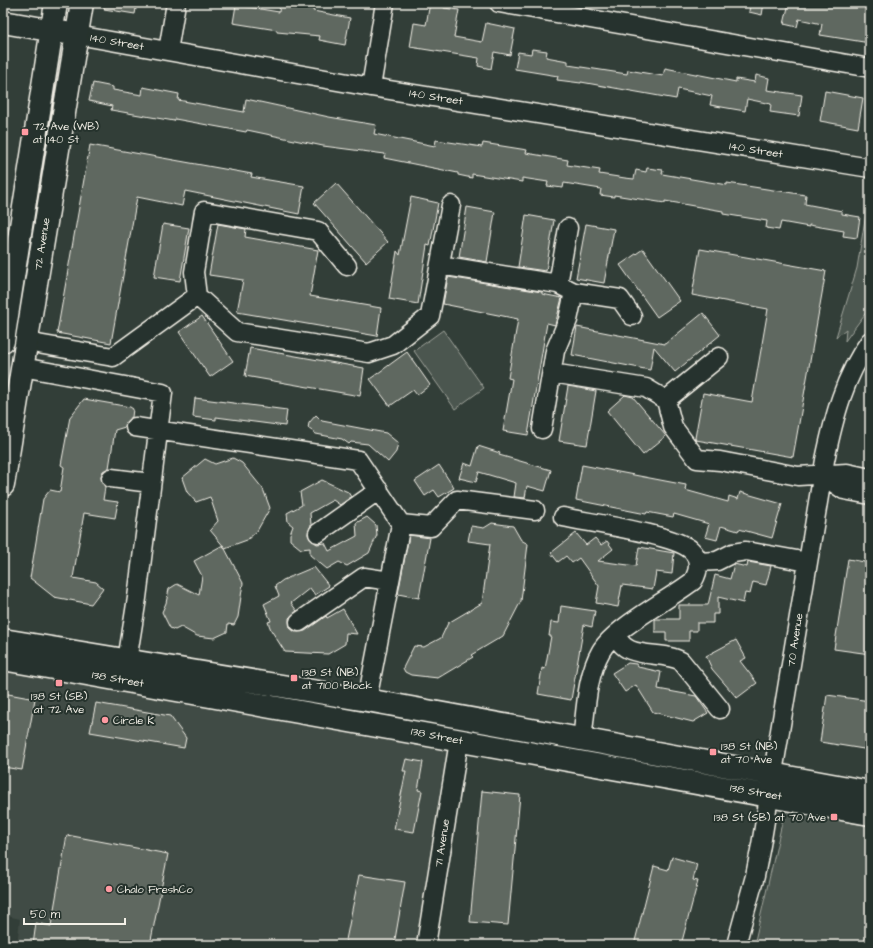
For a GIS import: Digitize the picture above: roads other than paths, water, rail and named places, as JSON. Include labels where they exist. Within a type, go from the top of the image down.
[{"type":"main road","points":[[3,341],[5,316],[56,3]]},
{"type":"main road","name":"72 Avenue","points":[[3,485],[82,3]]},
{"type":"main road","name":"140 Street","points":[[3,22],[77,35]]},
{"type":"main road","name":"138 Street","points":[[3,640],[367,700],[582,740],[771,784],[870,814]]},
{"type":"main road","name":"138 Street","points":[[3,659],[364,722],[459,741],[771,784],[870,792]]},
{"type":"street","points":[[168,51],[176,3]]},
{"type":"street","points":[[371,87],[385,3]]},
{"type":"street","points":[[499,3],[870,68]]},
{"type":"street","name":"140 Street","points":[[77,35],[371,87],[870,168]]},
{"type":"street","points":[[347,266],[318,231],[204,211],[194,272],[197,296],[237,332],[369,353],[393,345],[430,316],[451,205]]},
{"type":"street","points":[[558,284],[568,228]]},
{"type":"street","points":[[440,265],[558,284],[574,292],[620,299],[632,316]]},
{"type":"street","points":[[542,428],[555,351],[568,320],[574,292]]},
{"type":"street","points":[[26,342],[113,357],[197,296]]},
{"type":"street","points":[[5,316],[30,321]]},
{"type":"street","name":"70 Avenue","points":[[736,945],[755,876],[822,476],[837,409],[857,359],[870,341]]},
{"type":"street","points":[[666,400],[719,357]]},
{"type":"street","points":[[22,367],[163,394],[160,430],[151,483],[137,598],[127,661]]},
{"type":"street","points":[[552,373],[646,388],[666,400],[673,427],[697,459],[720,461],[798,476],[822,476],[847,473],[870,478]]},
{"type":"street","points":[[135,427],[358,460],[401,524],[367,700]]},
{"type":"street","points":[[822,476],[844,490],[870,495]]},
{"type":"street","points":[[110,478],[151,483]]},
{"type":"street","points":[[318,533],[378,490]]},
{"type":"street","points":[[401,524],[431,528],[457,500],[535,510]]},
{"type":"street","points":[[563,518],[672,539],[692,551],[698,562],[697,574],[693,581],[617,634],[602,650],[593,670],[582,740]]},
{"type":"street","points":[[698,562],[717,561],[734,553],[746,551],[808,562]]},
{"type":"street","points":[[299,622],[364,577],[390,581]]},
{"type":"street","points":[[617,634],[620,643],[628,650],[681,661],[720,709]]},
{"type":"street","name":"71 Avenue","points":[[426,945],[459,741]]},
{"type":"place","name":"72 Ave (WB) at 140 St","points":[[25,132]]},
{"type":"place","name":"138 St (NB) at 7100 Block","points":[[294,678]]},
{"type":"place","name":"138 St (SB) at 72 Ave","points":[[59,683]]},
{"type":"place","name":"Circle K","points":[[105,720]]},
{"type":"place","name":"138 St (NB) at 70 Ave","points":[[713,752]]},
{"type":"place","name":"138 St (SB) at 70 Ave","points":[[834,817]]},
{"type":"place","name":"Chalo FreshCo","points":[[109,889]]}]
